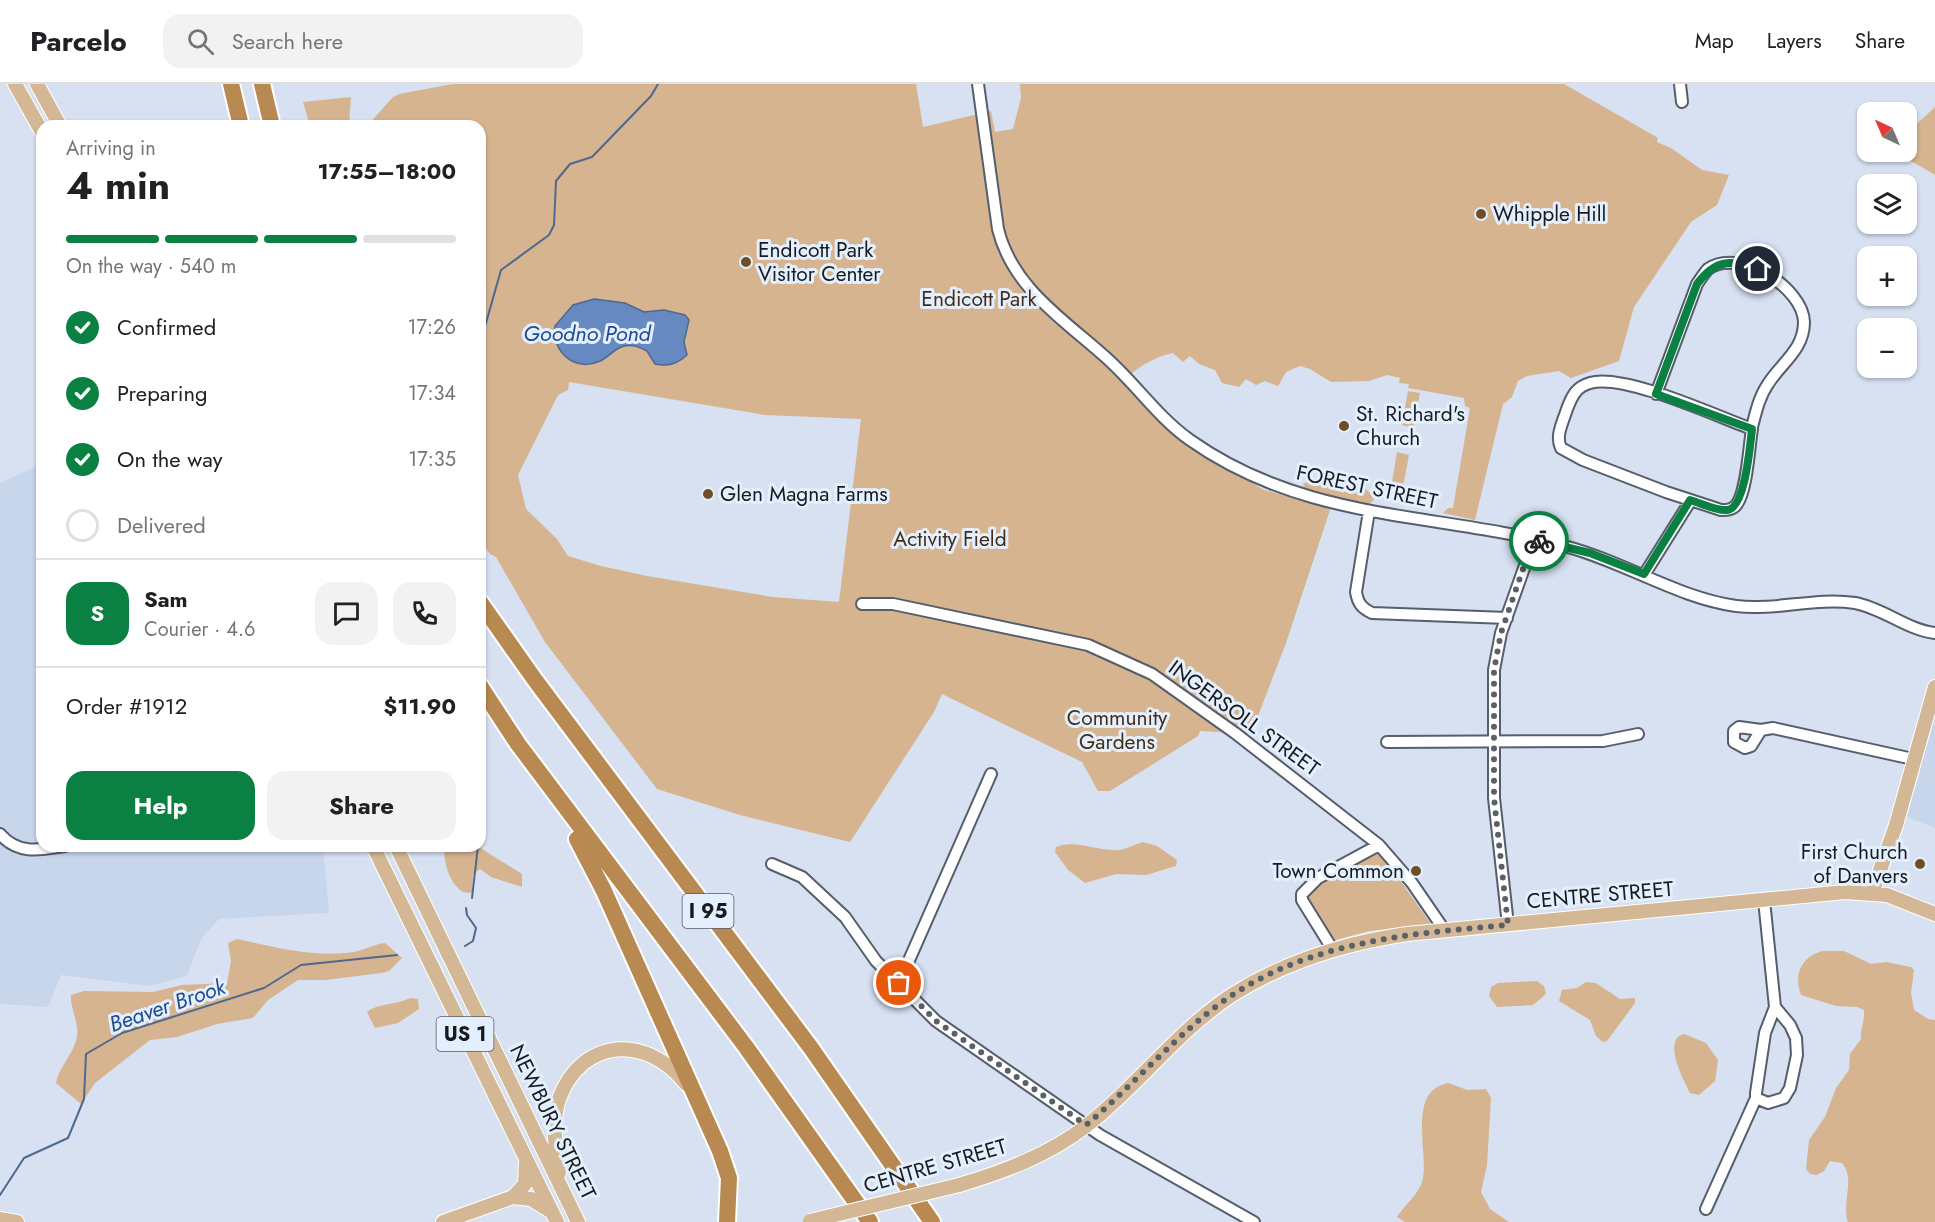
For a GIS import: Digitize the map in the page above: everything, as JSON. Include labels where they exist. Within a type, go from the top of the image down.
[{"type":"highway","points":[[231,84],[240,120]]},
{"type":"highway","points":[[262,84],[271,120]]},
{"type":"highway","name":"I 95","points":[[486,611],[534,680],[811,1048],[932,1222]]},
{"type":"highway","name":"I 95","points":[[486,695],[543,778],[746,1047],[870,1222]]},
{"type":"highway","points":[[543,778],[604,891],[726,1167],[729,1189],[725,1219]]},
{"type":"main road","points":[[15,84],[36,121]]},
{"type":"main road","points":[[37,84],[57,120]]},
{"type":"main road","points":[[1872,893],[1896,825],[1935,687]]},
{"type":"main road","name":"NEWBURY STREET","points":[[376,852],[554,1217]]},
{"type":"main road","name":"NEWBURY STREET","points":[[399,852],[578,1222]]},
{"type":"main road","name":"CENTRE STREET","points":[[808,1221],[959,1185],[1021,1163],[1086,1125],[1215,1007],[1279,971],[1333,950],[1383,938],[1845,892],[1887,895],[1935,914]]},
{"type":"main road","points":[[561,1186],[555,1145],[557,1108],[575,1073],[596,1057],[620,1049],[646,1051],[667,1062],[692,1092]]},
{"type":"main road","points":[[443,1222],[463,1218],[513,1197],[525,1184],[526,1160]]},
{"type":"main road","points":[[513,1197],[531,1199],[554,1217]]},
{"type":"main road","points":[[0,1219],[17,1222]]},
{"type":"street","name":"FOREST STREET","points":[[978,84],[993,200],[1002,245],[1016,273],[1032,292],[1119,369],[1167,422],[1211,454],[1263,482],[1321,501],[1533,540],[1590,553],[1700,597],[1738,606],[1853,603],[1883,612],[1933,635]]},
{"type":"street","points":[[1680,84],[1682,102]]},
{"type":"street","points":[[1656,394],[1697,284],[1708,269],[1734,262],[1758,269],[1790,292],[1798,303],[1804,322],[1797,349],[1761,395],[1752,429],[1741,493],[1733,508],[1721,510],[1583,460],[1566,452],[1559,443],[1558,437],[1571,399],[1581,387],[1591,383],[1617,383],[1656,394],[1752,429]]},
{"type":"street","points":[[1644,574],[1690,500]]},
{"type":"street","points":[[1369,511],[1356,592],[1358,601],[1366,610],[1372,613],[1507,618]]},
{"type":"street","points":[[1508,925],[1494,807],[1496,653],[1533,540]]},
{"type":"street","name":"INGERSOLL STREET","points":[[862,604],[893,604],[1088,645],[1152,674],[1232,730],[1379,844],[1406,876],[1445,931]]},
{"type":"street","points":[[1761,730],[1773,728],[1913,759]]},
{"type":"street","points":[[1387,742],[1603,741],[1638,734]]},
{"type":"street","points":[[899,983],[991,774]]},
{"type":"street","points":[[0,834],[12,845],[24,850],[36,849]]},
{"type":"street","points":[[1333,950],[1302,900],[1302,894],[1318,878],[1379,844]]},
{"type":"street","points":[[772,864],[790,870],[802,878],[844,917],[876,961],[936,1021],[1086,1125],[1254,1222]]},
{"type":"street","points":[[1706,1209],[1756,1098],[1765,1033],[1775,1007],[1764,900]]},
{"type":"street","points":[[909,964],[909,994]]},
{"type":"street","points":[[1756,1098],[1768,1103],[1784,1098],[1795,1073],[1796,1038],[1790,1025],[1775,1007]]},
{"type":"shaded area","points":[[36,467],[36,852],[324,852],[329,913],[219,919],[201,939],[187,976],[149,986],[61,975],[48,1007],[0,1004],[0,483]]},
{"type":"shaded area","points":[[1935,716],[1935,828],[1907,817]]},
{"type":"green space","name":"Endicott Park","points":[[453,84],[916,84],[923,127],[991,111],[995,132],[1013,129],[1021,98],[1020,84],[1564,84],[1658,138],[1657,142],[1671,148],[1702,170],[1729,175],[1717,205],[1691,222],[1634,307],[1619,361],[1571,378],[1559,371],[1527,376],[1518,381],[1512,397],[1503,404],[1475,520],[1443,513],[1448,508],[1453,508],[1470,408],[1465,406],[1464,398],[1408,388],[1409,384],[1399,383],[1400,378],[1387,375],[1369,381],[1331,382],[1310,369],[1300,366],[1286,372],[1278,386],[1265,381],[1256,385],[1246,379],[1239,387],[1222,383],[1215,370],[1199,364],[1190,356],[1183,362],[1173,353],[1154,359],[1136,370],[1126,379],[1162,426],[1189,446],[1264,490],[1318,503],[1330,510],[1286,643],[1251,734],[1200,731],[1198,736],[1110,791],[1098,791],[1082,762],[942,694],[934,712],[850,842],[740,815],[657,789],[545,642],[496,557],[486,548],[486,120],[372,120],[393,97]],"holes":[[[569,382],[765,415],[861,419],[839,602],[773,597],[647,576],[568,556],[557,539],[526,509],[518,475],[558,395],[568,390]]]},
{"type":"green space","points":[[351,97],[349,120],[308,120],[303,102]]},
{"type":"green space","points":[[1935,107],[1935,175],[1913,162],[1917,162],[1917,124]]},
{"type":"green space","points":[[1408,391],[1420,393],[1413,428],[1402,425]]},
{"type":"green space","points":[[1397,452],[1409,455],[1401,497],[1390,494]]},
{"type":"green space","points":[[1329,478],[1348,481],[1364,488],[1374,500],[1368,505],[1305,490],[1303,484],[1313,479]]},
{"type":"green space","points":[[1143,842],[1157,846],[1177,860],[1176,866],[1146,875],[1116,874],[1085,883],[1068,870],[1055,852],[1056,847],[1072,844],[1119,850]]},
{"type":"green space","points":[[444,852],[486,852],[522,874],[522,887],[491,877],[480,869],[473,874],[472,893],[463,892],[450,877]]},
{"type":"green space","points":[[1380,852],[1431,924],[1369,931],[1332,941],[1310,909],[1307,895],[1309,888],[1372,853]]},
{"type":"green space","points":[[237,939],[295,951],[324,954],[354,952],[385,943],[402,958],[389,971],[381,973],[326,980],[298,980],[268,1000],[253,1018],[217,1024],[177,1037],[150,1040],[95,1083],[81,1104],[56,1083],[76,1041],[76,1023],[71,995],[84,991],[153,992],[182,985],[227,983],[231,961],[228,943]]},
{"type":"green space","points":[[1823,951],[1844,951],[1871,964],[1886,962],[1911,967],[1914,970],[1911,993],[1914,1010],[1928,1019],[1935,1020],[1935,1222],[1848,1222],[1846,1207],[1848,1177],[1842,1163],[1830,1161],[1824,1171],[1817,1175],[1810,1174],[1806,1169],[1809,1140],[1825,1117],[1836,1088],[1849,1070],[1850,1054],[1861,1039],[1864,1014],[1864,1010],[1857,1007],[1836,1006],[1801,995],[1798,980],[1801,967],[1810,957]]},
{"type":"green space","points":[[1537,981],[1544,986],[1546,994],[1533,1005],[1497,1007],[1489,996],[1491,987],[1498,983]]},
{"type":"green space","points":[[1586,982],[1596,983],[1620,999],[1635,998],[1635,1003],[1607,1041],[1603,1042],[1596,1036],[1590,1020],[1559,1001],[1562,990],[1577,988]]},
{"type":"green space","points":[[410,998],[418,999],[419,1009],[398,1023],[375,1028],[367,1012]]},
{"type":"green space","points":[[1684,1034],[1706,1043],[1718,1060],[1715,1081],[1699,1095],[1690,1093],[1676,1060],[1675,1043],[1678,1037]]},
{"type":"green space","points":[[1449,1083],[1467,1090],[1486,1089],[1491,1098],[1487,1165],[1481,1192],[1490,1209],[1509,1222],[1405,1222],[1397,1217],[1416,1194],[1423,1178],[1422,1122],[1428,1096],[1436,1088]]},
{"type":"water","name":"Goodno Pond","points":[[594,299],[625,303],[644,312],[664,310],[685,315],[689,320],[684,342],[687,355],[672,364],[660,365],[655,364],[647,351],[627,345],[591,364],[574,362],[561,351],[557,344],[555,326],[573,305]]},
{"type":"waterway","name":"Beaver Brook","points":[[486,323],[501,270],[549,235],[554,225],[556,181],[570,164],[592,157],[651,96],[658,84]]},
{"type":"waterway","name":"Beaver Brook","points":[[472,898],[477,852]]},
{"type":"waterway","name":"Beaver Brook","points":[[465,946],[473,941],[476,928],[467,915],[466,908]]},
{"type":"waterway","name":"Beaver Brook","points":[[0,1195],[24,1158],[68,1138],[84,1099],[86,1054],[122,1033],[264,988],[301,965],[397,955]]},
{"type":"way so far","points":[[899,983],[936,1021],[1086,1125],[1108,1107],[1191,1027],[1215,1007],[1257,981],[1342,946],[1364,941],[1407,934],[1508,925],[1494,798],[1494,670],[1501,633],[1533,540],[1539,541]]},
{"type":"place","name":"Whipple Hill","points":[[1481,214]]},
{"type":"place","name":"Endicott Park Visitor Center","points":[[746,262]]},
{"type":"place","name":"St. Richard's Church","points":[[1344,426]]},
{"type":"place","name":"Glen Magna Farms","points":[[708,494]]},
{"type":"place","name":"First Church of Danvers","points":[[1920,864]]},
{"type":"place","name":"Town Common","points":[[1416,871]]},
{"type":"route","points":[[1539,541],[1590,553],[1644,574],[1690,500],[1721,510],[1728,510],[1736,506],[1741,493],[1752,429],[1656,394],[1684,315],[1697,284],[1708,269],[1734,262],[1758,269]]},
{"type":"park label","name":"Activity Field","points":[[950,539]]},
{"type":"park label","name":"Community Gardens","points":[[1117,730]]}]
